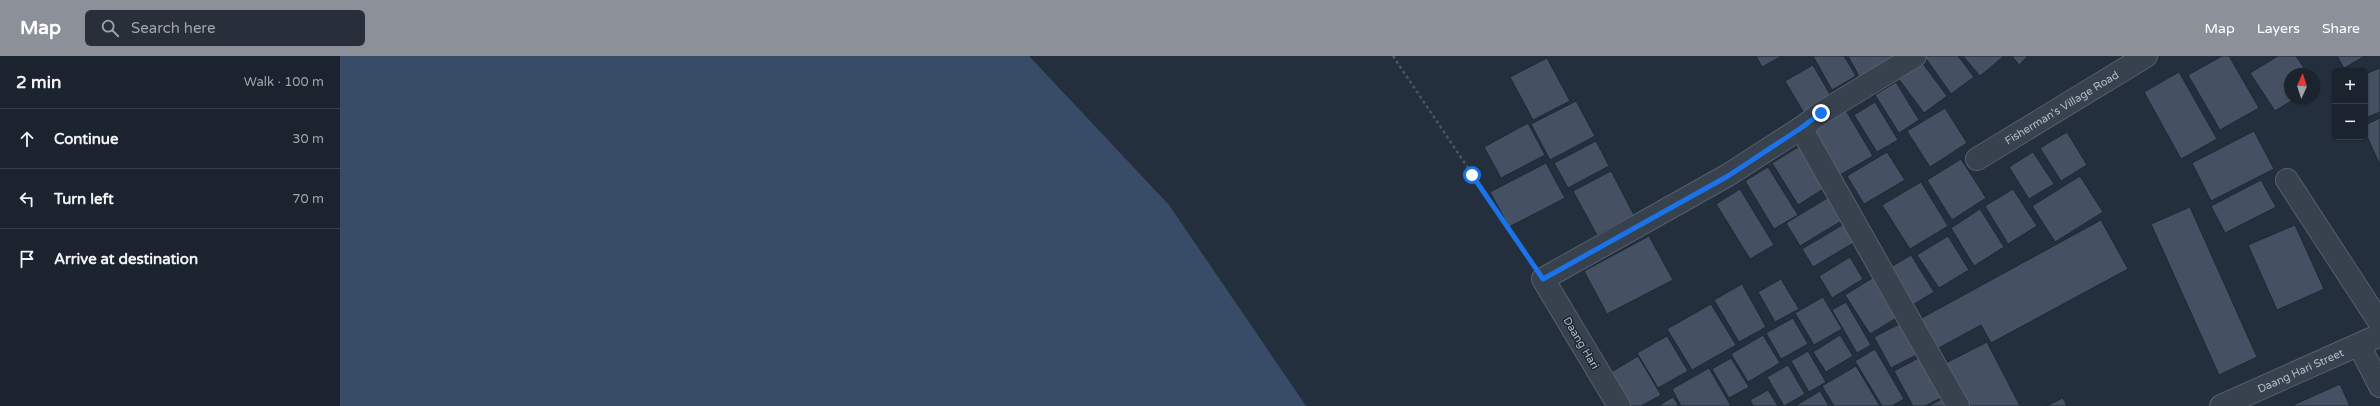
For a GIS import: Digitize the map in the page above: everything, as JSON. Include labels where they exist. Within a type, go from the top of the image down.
[{"type":"street","points":[[1543,279],[1728,176],[1801,128],[1821,113],[1915,56]]},
{"type":"street","name":"Fisherman's Village Road","points":[[1977,159],[2146,56]]},
{"type":"street","points":[[1801,128],[1958,406]]},
{"type":"street","points":[[2287,180],[2380,323]]},
{"type":"street","name":"Daang Hari","points":[[1543,279],[1619,406]]},
{"type":"street","name":"Daang Hari Street","points":[[2221,406],[2380,335]]},
{"type":"street","points":[[2359,345],[2380,386]]},
{"type":"path","points":[[1393,56],[1543,279]]},
{"type":"water","points":[[340,56],[1029,56],[1169,205],[1306,406],[340,406]]},
{"type":"building","points":[[1756,56],[1782,56],[1762,67]]},
{"type":"building","points":[[1813,56],[1844,56],[1856,76],[1832,90]]},
{"type":"building","points":[[1848,56],[1892,56],[1894,60],[1860,78]]},
{"type":"building","points":[[1958,56],[1974,77],[1951,94],[1925,57]]},
{"type":"building","points":[[1963,56],[2004,56],[1980,76]]},
{"type":"building","points":[[2012,56],[2028,56],[2019,65]]},
{"type":"building","points":[[2222,56],[2229,56],[2259,108],[2220,130],[2188,75]]},
{"type":"building","points":[[2278,56],[2296,56],[2304,68],[2284,68],[2284,104],[2286,104],[2275,111],[2250,73]]},
{"type":"building","points":[[2337,56],[2365,56],[2344,68]]},
{"type":"building","points":[[1547,58],[1570,101],[1533,120],[1510,77]]},
{"type":"building","points":[[1921,61],[1947,96],[1924,113],[1898,78]]},
{"type":"building","points":[[1813,65],[1832,98],[1804,113],[1785,81]]},
{"type":"building","points":[[2380,68],[2380,112],[2368,117],[2368,104],[2368,73]]},
{"type":"building","points":[[2179,72],[2217,139],[2181,159],[2144,92]]},
{"type":"building","points":[[1896,82],[1919,120],[1899,133],[1875,95]]},
{"type":"building","points":[[1576,101],[1595,136],[1550,160],[1531,124]]},
{"type":"building","points":[[1875,102],[1898,140],[1877,152],[1854,115]]},
{"type":"building","points":[[1945,108],[1967,143],[1930,167],[1907,131]]},
{"type":"building","points":[[1845,109],[1873,156],[1840,175],[1812,129]]},
{"type":"building","points":[[2380,118],[2380,165],[2368,139],[2368,124]]},
{"type":"building","points":[[1528,123],[1545,155],[1501,178],[1484,147]]},
{"type":"building","points":[[2254,131],[2274,169],[2211,201],[2192,163]]},
{"type":"building","points":[[2067,132],[2087,165],[2061,181],[2040,148]]},
{"type":"building","points":[[1596,141],[1609,166],[1568,188],[1554,163]]},
{"type":"building","points":[[1803,144],[1828,186],[1798,205],[1772,163]]},
{"type":"building","points":[[1887,152],[1905,180],[1864,204],[1847,176]]},
{"type":"building","points":[[2033,152],[2054,184],[2029,199],[2009,167]]},
{"type":"building","points":[[1961,159],[1986,198],[1952,220],[1927,180]]},
{"type":"building","points":[[1546,163],[1565,198],[1509,227],[1490,192]]},
{"type":"building","points":[[1768,167],[1798,215],[1774,229],[1745,181]]},
{"type":"building","points":[[1611,171],[1634,215],[1597,235],[1573,191]]},
{"type":"building","points":[[2080,176],[2103,212],[2055,242],[2032,206]]},
{"type":"building","points":[[2261,180],[2276,207],[2225,233],[2211,206]]},
{"type":"building","points":[[1921,182],[1948,226],[1910,249],[1882,205]]},
{"type":"building","points":[[1740,189],[1774,245],[1750,259],[1716,204]]},
{"type":"building","points":[[2013,189],[2037,226],[2008,244],[1985,206]]},
{"type":"building","points":[[1834,194],[1848,217],[1800,246],[1786,223]]},
{"type":"building","points":[[2190,207],[2257,357],[2219,375],[2151,224]]},
{"type":"building","points":[[1980,209],[2004,247],[1974,266],[1951,228]]},
{"type":"building","points":[[2101,220],[2128,269],[1991,343],[1981,325],[1935,350],[1918,320]]},
{"type":"building","points":[[1849,221],[1860,239],[1813,267],[1802,249]]},
{"type":"building","points":[[2295,225],[2324,289],[2277,310],[2248,245]]},
{"type":"building","points":[[1649,236],[1673,280],[1607,314],[1584,271]]},
{"type":"building","points":[[1948,236],[1969,270],[1939,288],[1917,255]]},
{"type":"building","points":[[1911,255],[1934,292],[1906,309],[1883,272]]},
{"type":"building","points":[[1850,257],[1863,279],[1832,298],[1819,276]]},
{"type":"building","points":[[1879,274],[1903,314],[1870,334],[1845,295]]},
{"type":"building","points":[[1781,279],[1799,309],[1775,322],[1758,292]]},
{"type":"building","points":[[1742,284],[1766,327],[1739,342],[1714,300]]},
{"type":"building","points":[[1823,297],[1842,329],[1814,345],[1795,313]]},
{"type":"building","points":[[1846,302],[1871,345],[1857,353],[1832,310]]},
{"type":"building","points":[[1711,304],[1736,345],[1692,370],[1667,329]]},
{"type":"building","points":[[1793,318],[1808,344],[1781,359],[1766,333]]},
{"type":"building","points":[[1907,320],[1924,351],[1891,368],[1874,337]]},
{"type":"building","points":[[1763,335],[1780,363],[1748,382],[1731,354]]},
{"type":"building","points":[[1840,335],[1853,356],[1826,372],[1813,352]]},
{"type":"building","points":[[1667,336],[1688,371],[1658,388],[1637,353]]},
{"type":"building","points":[[1987,342],[2020,406],[1963,406],[1942,365]]},
{"type":"building","points":[[1875,349],[1904,399],[1892,406],[1882,406],[1855,361]]},
{"type":"building","points":[[1808,351],[1826,382],[1809,392],[1791,361]]},
{"type":"building","points":[[1926,354],[1947,395],[1925,406],[1913,406],[1894,371]]},
{"type":"building","points":[[1638,356],[1661,395],[1641,406],[1620,406],[1603,377]]},
{"type":"building","points":[[1731,358],[1749,387],[1729,398],[1712,369]]},
{"type":"building","points":[[1788,365],[1805,394],[1784,406],[1767,377]]},
{"type":"building","points":[[1856,366],[1880,406],[1834,406],[1822,386]]},
{"type":"building","points":[[1709,368],[1731,406],[1681,406],[1672,389]]},
{"type":"building","points":[[2340,384],[2350,406],[2291,406]]},
{"type":"building","points":[[1768,390],[1778,406],[1753,406],[1750,400]]},
{"type":"building","points":[[1820,391],[1829,406],[1795,406]]},
{"type":"building","points":[[1950,395],[1956,406],[1928,406]]},
{"type":"building","points":[[1673,397],[1679,406],[1658,406]]},
{"type":"building","points":[[2063,398],[2067,406],[2046,406]]},
{"type":"route","points":[[1472,175],[1543,279],[1608,245],[1661,213],[1728,176],[1801,128],[1821,113]]}]
